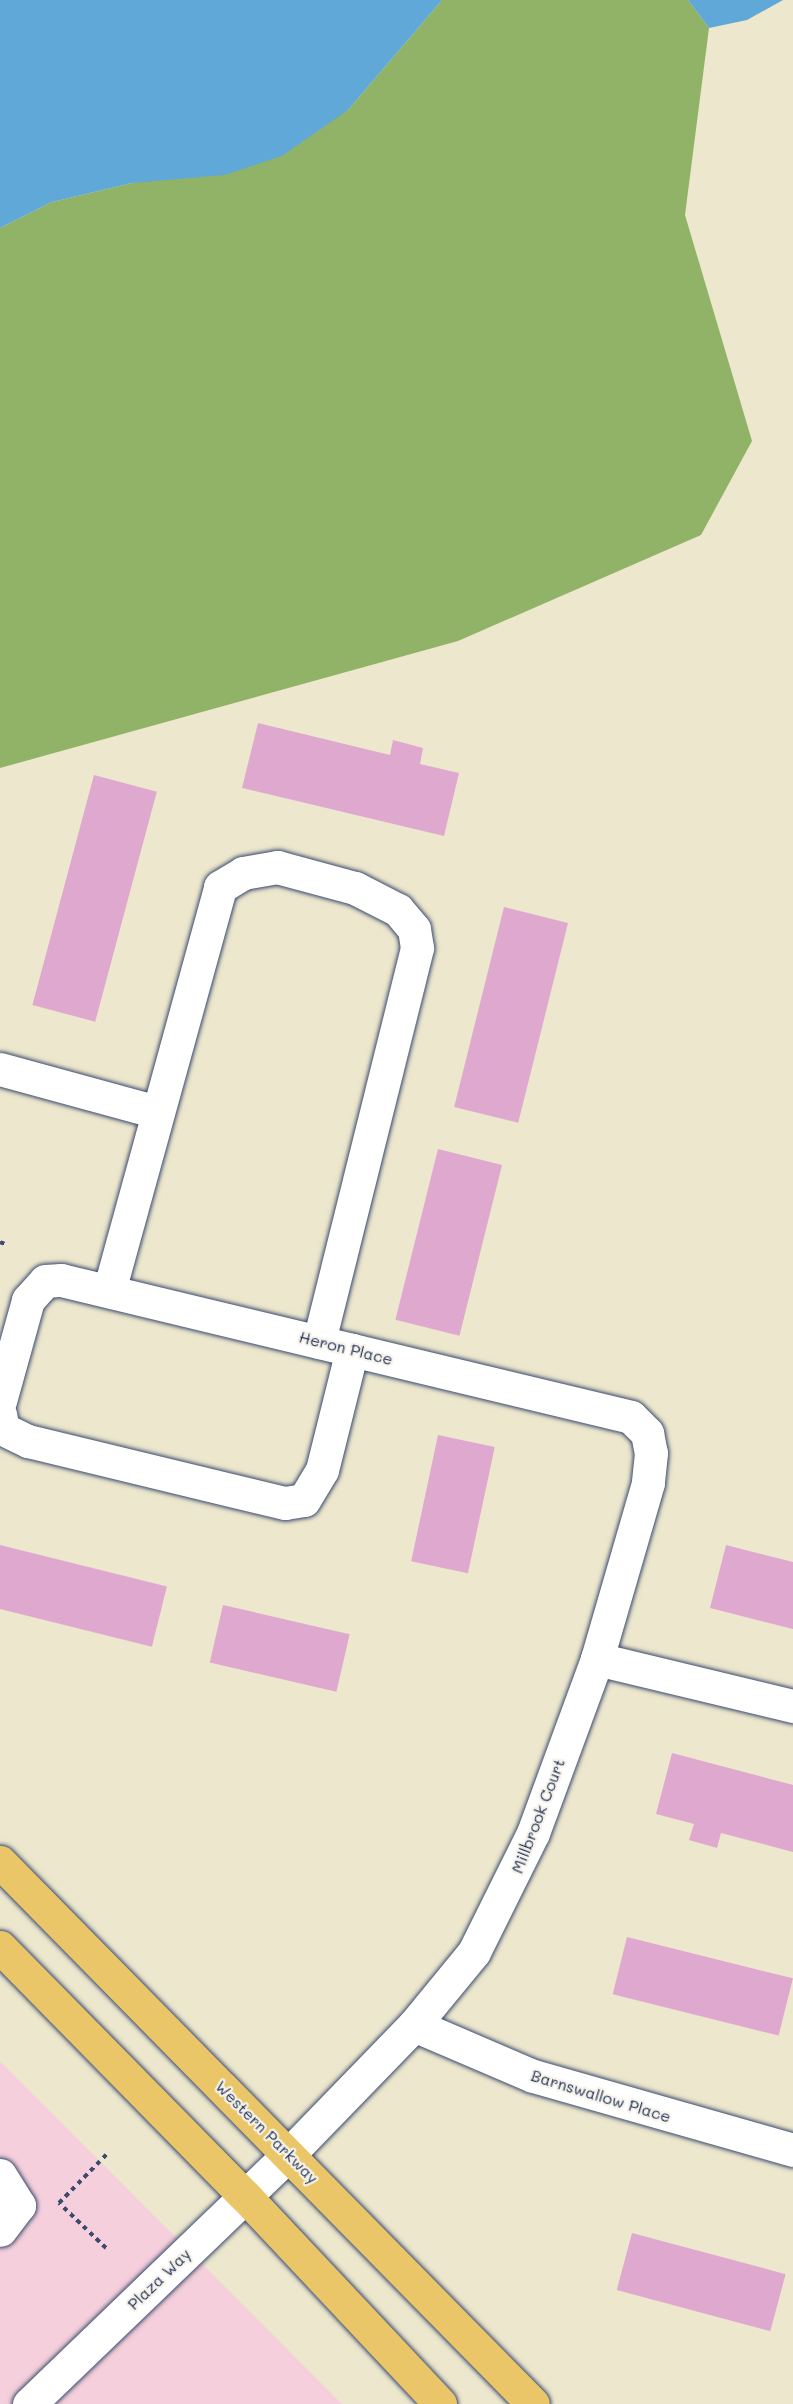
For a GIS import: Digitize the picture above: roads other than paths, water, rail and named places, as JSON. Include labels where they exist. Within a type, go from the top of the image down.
[{"type":"main road","name":"Western Parkway","points":[[0,1862],[533,2404]]},
{"type":"main road","points":[[0,1947],[245,2196],[440,2404]]},
{"type":"street","points":[[109,1291],[220,886],[243,873],[277,867],[355,888],[398,910],[414,929],[417,948],[319,1342]]},
{"type":"street","points":[[0,1069],[157,1112]]},
{"type":"street","name":"Heron Place","points":[[0,1401],[28,1300],[45,1281],[61,1280],[632,1417]]},
{"type":"street","points":[[0,1413],[3,1429],[28,1442],[285,1503],[304,1500],[322,1470],[352,1350]]},
{"type":"street","name":"Millbrook Court","points":[[289,2154],[414,2025],[474,1952],[506,1897],[597,1659],[648,1483],[647,1433],[632,1417]]},
{"type":"street","points":[[597,1659],[793,1706]]},
{"type":"street","name":"Barnswallow Place","points":[[414,2025],[533,2076],[793,2150]]},
{"type":"street","name":"Plaza Way","points":[[29,2404],[289,2154]]},
{"type":"street","points":[[0,2175],[20,2205],[0,2230]]},
{"type":"water","points":[[0,0],[442,0],[348,110],[282,156],[225,175],[132,183],[52,202],[0,228]]},
{"type":"water","points":[[688,0],[783,0],[747,20],[709,28]]}]
